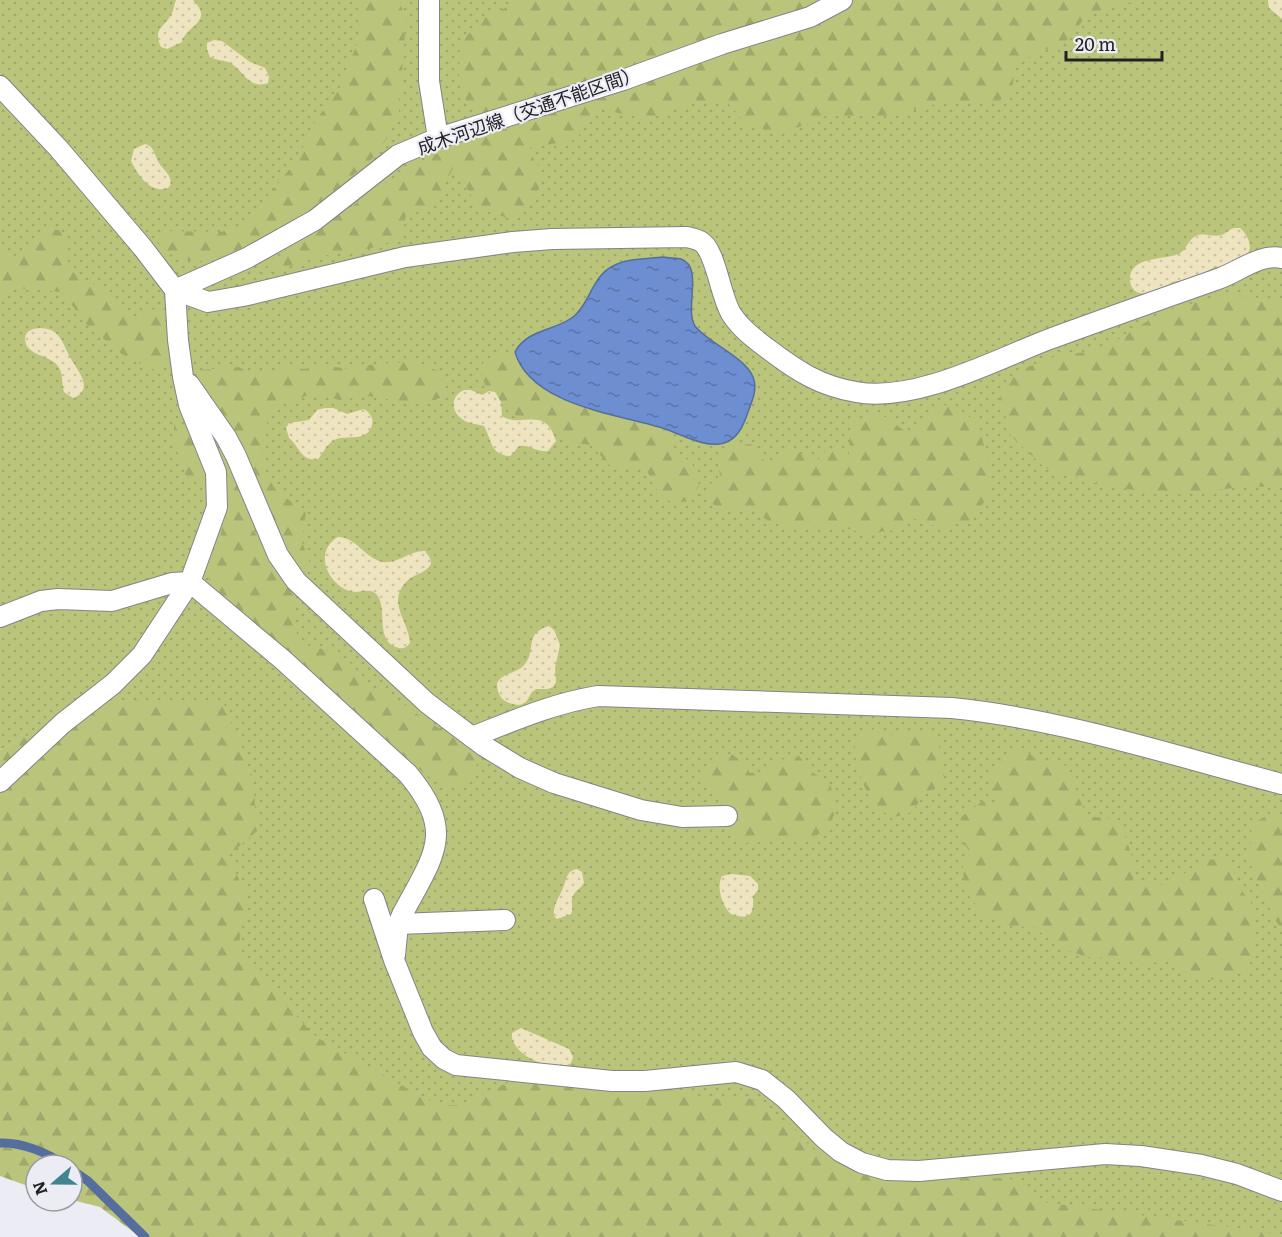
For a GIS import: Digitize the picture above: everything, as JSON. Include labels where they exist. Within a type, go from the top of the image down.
[{"type":"lane","points":[[429,0],[429,81],[438,138]]},
{"type":"lane","name":"成木河辺線（交通不能区間）","points":[[176,290],[247,258],[305,225],[398,155],[438,138],[623,80],[722,44],[810,17],[842,0]]},
{"type":"lane","points":[[0,86],[59,148],[176,290],[208,302],[243,296],[405,257],[513,242],[552,238],[687,237],[701,241],[708,249],[723,299],[739,324],[754,338],[799,372],[820,382],[858,393],[886,395],[941,382],[1004,359],[1044,341],[1222,277],[1255,262],[1268,258],[1282,258]]},
{"type":"lane","points":[[0,782],[63,723],[113,684],[142,654],[190,582],[218,507],[216,472],[189,405],[183,377],[178,340],[176,290]]},
{"type":"lane","points":[[183,377],[226,437],[278,555],[296,581],[428,703],[472,737],[520,768],[554,783],[641,810],[682,817],[727,816]]},
{"type":"lane","points":[[0,617],[41,602],[58,599],[112,600],[172,583],[190,582],[291,668],[408,774],[425,794],[433,813],[437,836],[434,855],[398,924],[394,960]]},
{"type":"lane","points":[[472,737],[539,711],[597,696],[952,708],[998,712],[1282,784]]},
{"type":"lane","points":[[374,899],[394,960],[423,1032],[432,1048],[444,1059],[456,1065],[612,1081],[645,1081],[736,1072],[762,1080],[786,1099],[841,1152],[862,1163],[887,1170],[920,1171],[1106,1154],[1141,1156],[1201,1165],[1237,1174],[1282,1191]]},
{"type":"lane","points":[[398,924],[505,920]]},
{"type":"green space","points":[[0,0],[1282,0],[1282,1237],[272,1095],[99,700],[0,750]]},
{"type":"green space","points":[[358,0],[399,0],[406,20],[399,111],[388,137],[374,157],[337,189],[287,224],[241,249],[209,262],[182,259],[161,250],[158,240],[166,231],[221,232],[244,224],[297,160],[316,120],[339,89],[359,39]]},
{"type":"green space","points":[[522,0],[1144,0],[1141,3],[1115,5],[1085,18],[1067,40],[1017,63],[1011,92],[996,103],[943,102],[890,116],[826,116],[786,132],[749,127],[728,103],[691,103],[647,119],[600,109],[575,140],[527,148],[542,172],[536,201],[508,218],[479,209],[454,166],[432,210],[406,214],[402,238],[371,248],[316,257],[270,273],[267,264],[411,166],[477,135],[481,116],[469,107],[459,85],[460,43],[482,19]]},
{"type":"green space","points":[[42,229],[60,230],[68,246],[68,269],[103,290],[136,319],[152,309],[164,316],[173,355],[158,371],[128,359],[87,325],[62,292],[14,288],[0,295],[0,249],[11,259],[28,246]]},
{"type":"green space","points":[[1227,294],[1282,301],[1282,488],[1251,486],[1172,495],[1105,486],[1045,468],[1011,436],[1000,397],[1017,371],[1054,357],[1103,349],[1162,312]]},
{"type":"green space","points":[[506,352],[522,359],[529,379],[550,382],[560,401],[580,397],[597,416],[611,409],[662,423],[672,436],[675,451],[692,463],[699,485],[690,501],[672,503],[658,492],[646,469],[610,466],[591,445],[569,442],[552,424],[524,422],[496,399],[483,380],[483,363],[495,353]]},
{"type":"green space","points":[[413,362],[436,370],[445,386],[440,398],[418,404],[368,396],[339,400],[317,393],[274,405],[263,438],[262,458],[269,479],[276,490],[306,512],[302,542],[309,561],[307,574],[294,567],[257,490],[244,449],[198,382],[202,370],[238,367],[260,376],[286,367],[304,369],[322,365],[349,369],[375,364]]},
{"type":"green space","points":[[954,405],[978,424],[989,463],[990,495],[968,522],[938,527],[912,518],[898,530],[862,533],[834,525],[800,530],[769,522],[753,509],[724,512],[710,502],[706,488],[720,476],[717,457],[729,446],[751,444],[770,468],[792,448],[815,463],[828,449],[849,454],[850,425],[868,415],[886,417],[910,435],[937,406]]},
{"type":"green space","points":[[174,424],[194,426],[208,472],[201,484],[186,476],[174,443]]},
{"type":"green space","points":[[222,456],[233,469],[253,531],[271,551],[297,593],[293,615],[299,643],[330,651],[352,664],[362,685],[388,692],[424,719],[458,740],[477,761],[475,774],[459,786],[441,786],[359,720],[319,679],[274,645],[211,586],[206,566],[217,548],[225,517],[221,481]]},
{"type":"green space","points":[[99,699],[224,704],[253,778],[257,831],[228,856],[248,899],[237,952],[316,1037],[437,1105],[460,1105],[509,1082],[564,1083],[624,1089],[674,1089],[710,1099],[749,1098],[788,1123],[817,1153],[882,1174],[1011,1179],[1042,1202],[1282,1234],[1282,1237],[140,1237],[100,1207],[84,1203],[84,1153],[24,1153],[24,1185],[0,1176],[0,750]]},
{"type":"green space","points":[[877,727],[894,736],[913,729],[931,734],[944,755],[944,784],[925,793],[912,812],[895,817],[875,809],[863,784],[855,757],[856,739]]},
{"type":"green space","points":[[1023,748],[1041,763],[1064,764],[1087,816],[1120,820],[1134,863],[1133,881],[1165,885],[1207,860],[1230,858],[1237,884],[1253,906],[1255,940],[1248,970],[1216,980],[1184,975],[1168,961],[1142,964],[1122,958],[1086,957],[1059,947],[1034,927],[1004,926],[983,914],[964,889],[963,865],[970,851],[958,837],[961,817],[983,801],[1000,805],[987,777],[1005,756]]},
{"type":"green space","points":[[731,754],[742,761],[750,773],[768,772],[780,760],[799,756],[813,773],[829,781],[837,807],[829,827],[810,840],[791,842],[774,837],[763,842],[739,843],[721,825],[721,796],[703,779],[710,760]]},
{"type":"green space","points":[[1273,812],[1282,815],[1282,929],[1275,920],[1249,861],[1252,824]]},
{"type":"sand","points":[[176,0],[193,0],[201,13],[197,23],[188,31],[182,42],[167,49],[161,47],[158,36],[160,29],[173,11]]},
{"type":"sand","points":[[1268,0],[1282,0],[1282,19],[1269,8]]},
{"type":"sand","points":[[214,40],[222,41],[250,62],[265,68],[269,76],[268,83],[255,84],[228,62],[210,57],[207,43]]},
{"type":"sand","points":[[145,144],[153,149],[159,163],[169,175],[171,184],[168,188],[150,186],[137,172],[131,161],[134,149]]},
{"type":"sand","points":[[1234,228],[1240,228],[1249,241],[1249,252],[1240,262],[1213,268],[1198,278],[1172,282],[1162,289],[1149,293],[1137,292],[1132,288],[1131,273],[1141,263],[1179,254],[1197,235],[1219,236]]},
{"type":"sand","points":[[39,328],[52,331],[60,337],[83,380],[83,390],[80,395],[73,398],[64,392],[62,375],[57,365],[33,352],[26,344],[27,333]]},
{"type":"sand","points":[[464,390],[471,390],[482,395],[489,391],[495,392],[501,402],[502,416],[517,420],[539,420],[546,423],[556,441],[548,451],[520,446],[510,456],[499,453],[492,446],[484,426],[465,421],[457,414],[454,401]]},
{"type":"sand","points":[[333,408],[347,414],[364,409],[371,416],[372,425],[366,434],[361,436],[334,440],[318,459],[308,458],[289,438],[286,428],[289,423],[309,420],[317,410]]},
{"type":"sand","points":[[338,537],[349,540],[379,561],[391,562],[419,551],[425,551],[430,558],[429,567],[408,580],[398,596],[400,611],[409,635],[410,643],[407,647],[399,648],[391,645],[387,639],[384,632],[382,608],[375,593],[349,591],[333,580],[329,574],[325,562],[326,553],[329,545]]},
{"type":"sand","points":[[549,626],[554,630],[560,645],[555,668],[556,682],[548,689],[536,689],[526,702],[520,705],[506,702],[498,693],[497,683],[525,664],[536,633]]},
{"type":"sand","points":[[577,869],[582,872],[584,883],[575,892],[571,914],[557,919],[554,916],[554,908],[566,879],[573,870]]},
{"type":"sand","points":[[732,874],[750,876],[758,884],[758,890],[753,896],[752,911],[747,916],[731,914],[723,901],[720,880],[722,876]]},
{"type":"sand","points":[[521,1028],[569,1049],[573,1057],[571,1063],[555,1066],[525,1055],[513,1041],[512,1033]]},
{"type":"water","points":[[663,257],[681,259],[688,263],[693,279],[691,309],[695,326],[742,363],[753,377],[754,395],[745,421],[737,435],[724,443],[700,442],[659,427],[576,404],[538,384],[524,370],[515,352],[527,339],[573,317],[600,276],[613,266],[631,260]]},
{"type":"waterway","points":[[0,1143],[17,1144],[44,1153]]},
{"type":"waterway","points":[[84,1178],[145,1237]]}]
